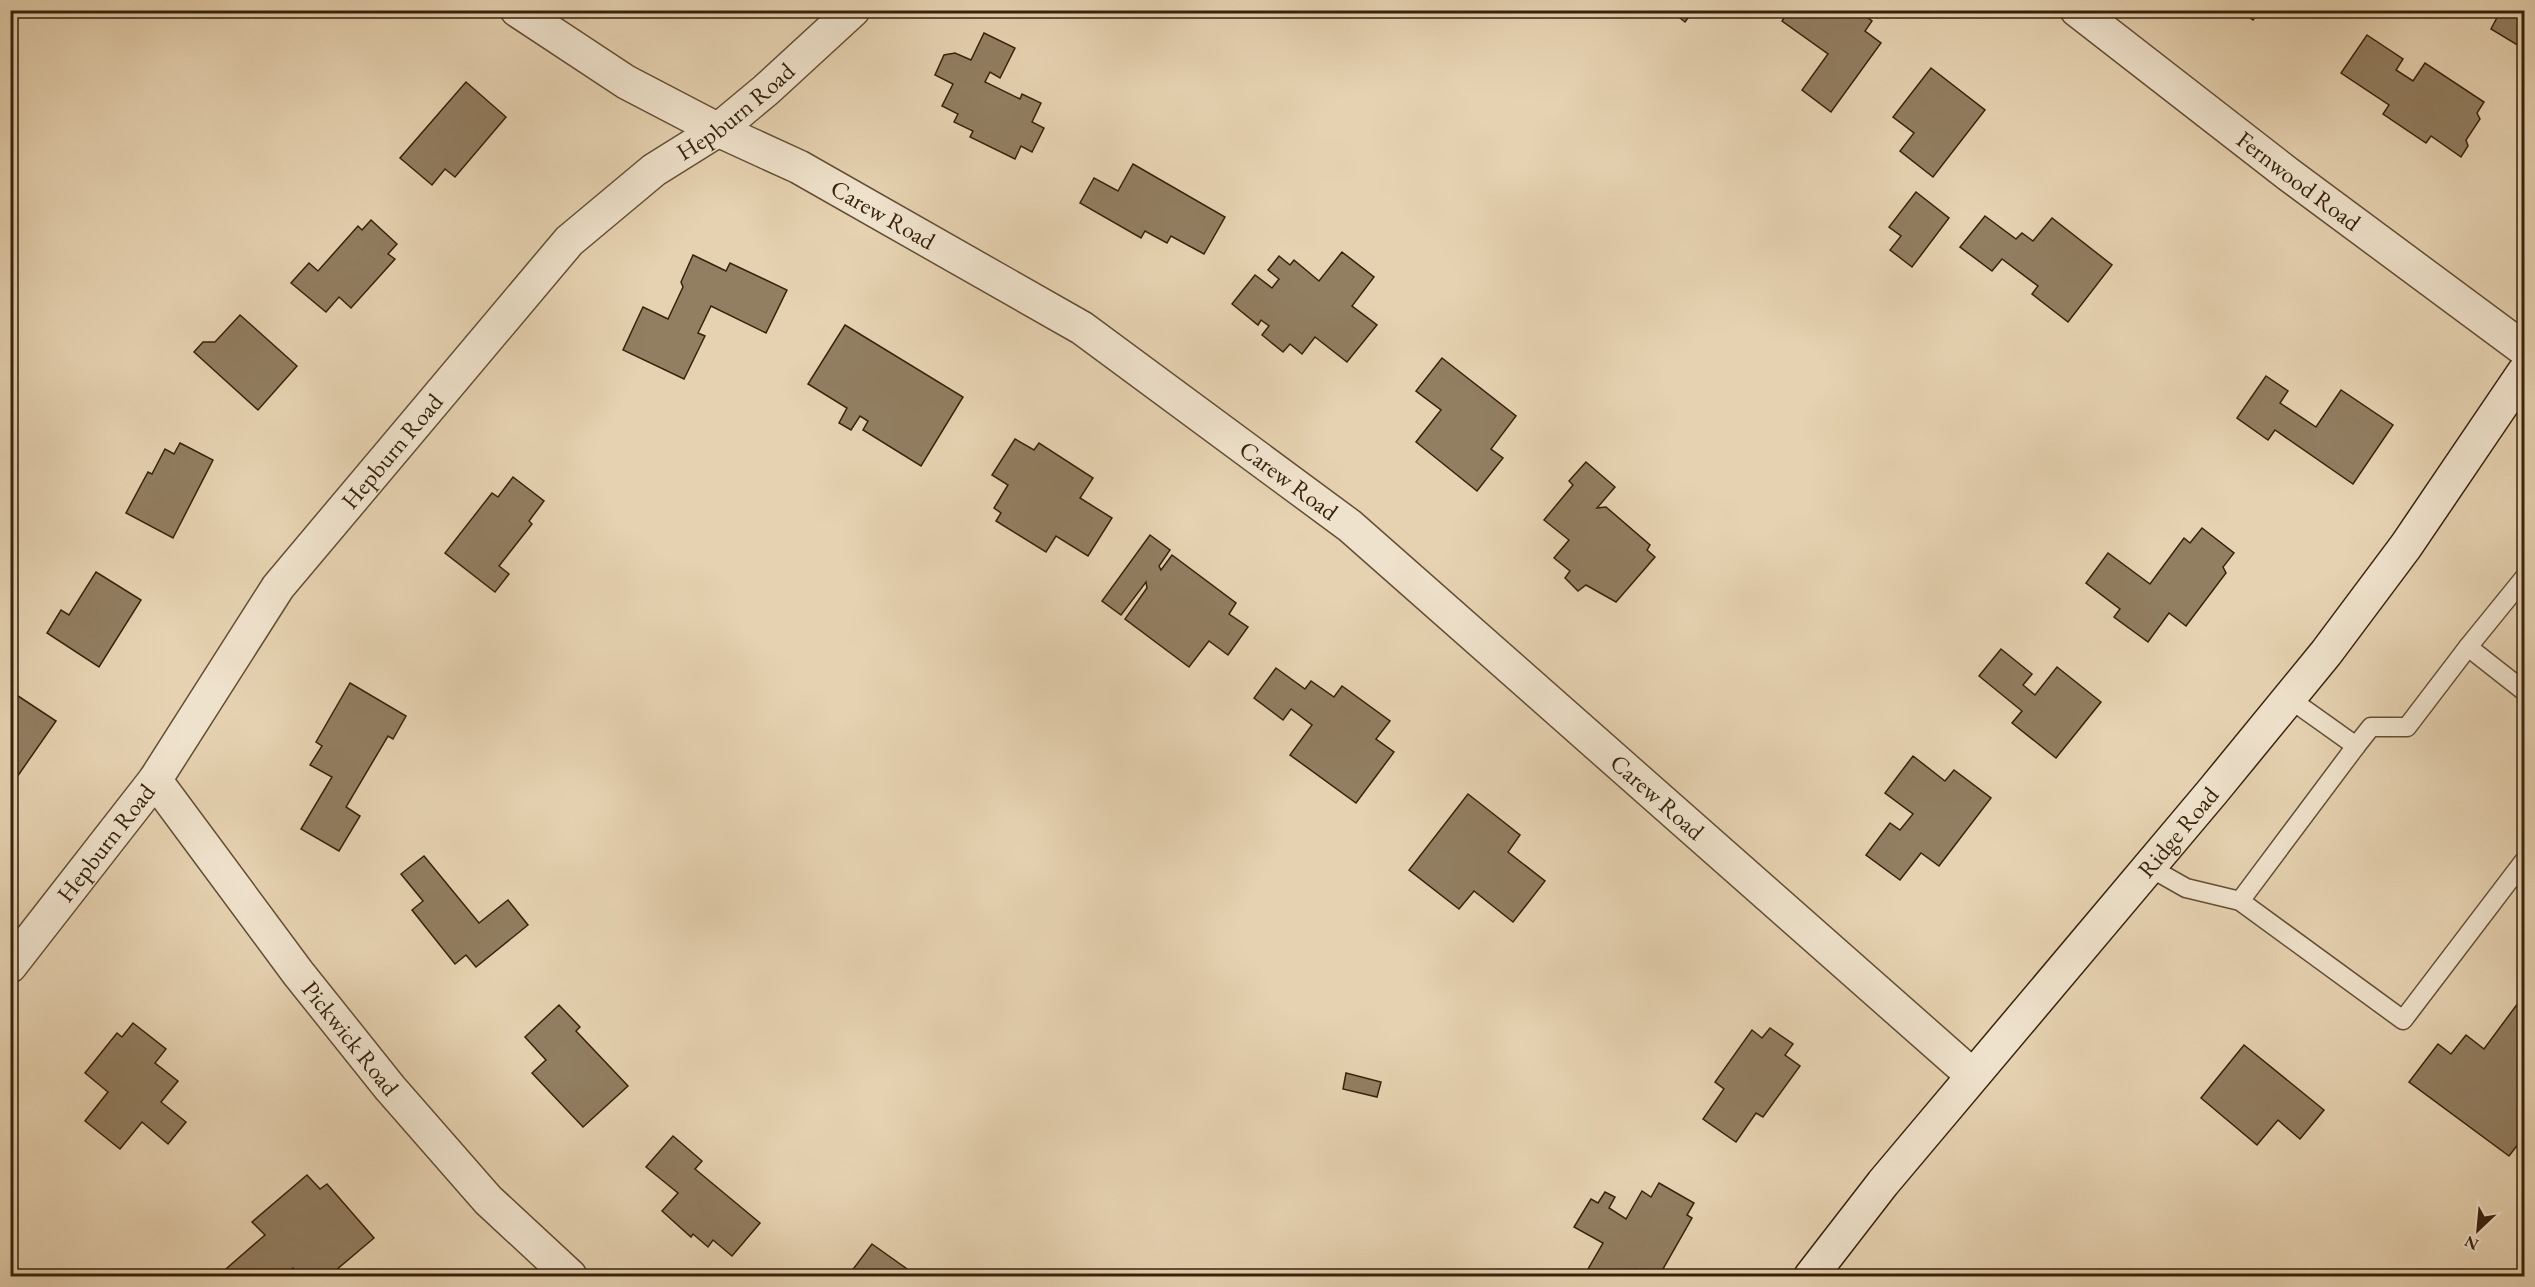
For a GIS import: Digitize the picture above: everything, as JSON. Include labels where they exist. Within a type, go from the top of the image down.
[{"type":"street","name":"Carew Road","points":[[517,10],[626,82],[718,130],[799,167],[1082,328],[1350,526],[1972,1075]]},
{"type":"street","name":"Hepburn Road","points":[[10,966],[155,780],[278,587],[569,241],[654,170],[718,130],[766,90],[853,10]]},
{"type":"street","name":"Fernwood Road","points":[[2077,10],[2288,174],[2524,349]]},
{"type":"street","name":"Ridge Road","points":[[1811,1276],[1883,1183],[1972,1075],[2290,699],[2406,546],[2524,372]]},
{"type":"street","name":"Pickwick Road","points":[[155,780],[298,973],[390,1088],[488,1200],[570,1276]]},
{"type":"lane","points":[[2240,901],[2371,727],[2407,727],[2524,578]]},
{"type":"lane","points":[[2468,647],[2524,691]]},
{"type":"lane","points":[[2290,699],[2356,746]]},
{"type":"lane","points":[[2150,867],[2186,888],[2240,901],[2403,1020],[2524,861]]},
{"type":"building","points":[[1670,10],[1694,10],[1685,22]]},
{"type":"building","points":[[1789,10],[1858,10],[1872,21],[1865,31],[1881,43],[1831,112],[1802,90],[1828,54],[1782,21]]},
{"type":"building","points":[[2239,10],[2260,10],[2253,20]]},
{"type":"building","points":[[2501,10],[2524,10],[2524,49],[2491,29]]},
{"type":"building","points":[[984,33],[1015,48],[1000,78],[990,72],[985,82],[1020,99],[1022,94],[1041,103],[1032,122],[1044,128],[1032,152],[1021,146],[1015,159],[970,137],[973,131],[954,122],[958,114],[942,106],[953,84],[935,75],[944,55],[955,53],[971,60]]},
{"type":"building","points":[[2367,35],[2403,59],[2396,70],[2413,81],[2425,63],[2484,102],[2477,113],[2480,119],[2466,140],[2468,146],[2461,157],[2431,136],[2426,143],[2383,114],[2389,105],[2341,73]]},
{"type":"building","points":[[1931,68],[1985,110],[1933,177],[1900,151],[1914,133],[1893,117]]},
{"type":"building","points":[[466,82],[506,117],[455,177],[445,169],[432,185],[400,158]]},
{"type":"building","points":[[1133,164],[1225,217],[1204,254],[1171,236],[1167,243],[1145,231],[1141,238],[1080,203],[1094,178],[1118,191]]},
{"type":"building","points":[[1916,192],[1949,218],[1912,267],[1890,250],[1901,236],[1889,227]]},
{"type":"building","points":[[1985,216],[2016,239],[2022,233],[2033,241],[2052,218],[2112,265],[2068,322],[2032,294],[2038,286],[2002,259],[1992,271],[1960,247]]},
{"type":"building","points":[[371,220],[397,244],[388,254],[395,259],[351,308],[339,297],[326,312],[291,283],[309,263],[318,271],[358,226],[362,230]]},
{"type":"building","points":[[1342,252],[1374,277],[1352,306],[1377,325],[1347,362],[1315,337],[1302,354],[1290,344],[1283,352],[1262,335],[1269,326],[1261,320],[1258,325],[1232,304],[1255,275],[1272,288],[1279,279],[1268,270],[1279,256],[1290,265],[1294,260],[1319,281]]},
{"type":"building","points":[[693,255],[726,271],[730,263],[787,290],[766,333],[711,306],[698,333],[705,336],[684,379],[623,350],[643,307],[668,319],[683,287],[681,282]]},
{"type":"building","points":[[240,315],[297,366],[258,410],[194,352],[203,342],[215,342]]},
{"type":"building","points":[[845,325],[963,397],[921,466],[863,430],[868,421],[860,416],[851,430],[839,423],[847,408],[808,384]]},
{"type":"building","points":[[1442,358],[1516,416],[1491,449],[1503,458],[1477,491],[1416,442],[1441,410],[1416,391]]},
{"type":"building","points":[[2266,376],[2288,391],[2280,403],[2316,427],[2341,390],[2393,425],[2353,484],[2275,430],[2268,440],[2237,418]]},
{"type":"building","points":[[1015,439],[1034,450],[1039,443],[1093,478],[1080,498],[1112,518],[1088,556],[1056,536],[1046,552],[996,521],[1001,513],[994,508],[1008,485],[992,475]]},
{"type":"building","points":[[180,443],[213,460],[173,538],[126,513],[148,472],[152,474],[165,449],[174,454]]},
{"type":"building","points":[[1586,462],[1615,487],[1597,508],[1606,507],[1650,545],[1647,550],[1655,557],[1616,602],[1586,585],[1578,591],[1565,578],[1570,571],[1554,558],[1569,540],[1544,520],[1573,485],[1569,481]]},
{"type":"building","points":[[513,477],[544,501],[529,521],[532,524],[499,566],[509,574],[495,592],[445,553],[492,493],[498,497]]},
{"type":"building","points":[[2202,528],[2234,553],[2223,567],[2226,573],[2186,626],[2169,613],[2148,642],[2114,617],[2120,609],[2086,583],[2108,553],[2150,584],[2184,538],[2190,543]]},
{"type":"building","points":[[1150,535],[1170,550],[1159,566],[1161,570],[1172,555],[1236,603],[1229,614],[1248,627],[1228,655],[1209,641],[1189,667],[1125,619],[1147,588],[1146,582],[1121,615],[1102,601]]},
{"type":"building","points":[[96,572],[141,600],[99,667],[47,633],[61,610],[69,615]]},
{"type":"building","points":[[2001,649],[2032,674],[2023,685],[2035,695],[2057,667],[2101,702],[2056,758],[2012,723],[2022,711],[1979,676]]},
{"type":"building","points":[[1276,668],[1305,689],[1311,681],[1334,697],[1342,686],[1390,721],[1376,739],[1394,752],[1356,803],[1290,755],[1312,725],[1291,709],[1283,720],[1254,698]]},
{"type":"building","points":[[350,683],[406,716],[393,739],[388,736],[346,807],[360,816],[339,851],[301,829],[332,777],[310,765],[322,746],[316,742]]},
{"type":"building","points":[[12,692],[56,721],[10,787],[10,695]]},
{"type":"building","points":[[1913,756],[1945,781],[1954,770],[1991,798],[1939,866],[1921,853],[1900,880],[1866,855],[1890,823],[1900,830],[1913,814],[1885,793]]},
{"type":"building","points":[[1468,794],[1520,835],[1508,852],[1545,881],[1513,922],[1474,891],[1459,909],[1409,870]]},
{"type":"building","points":[[424,856],[479,923],[508,900],[528,925],[476,967],[466,955],[455,964],[412,910],[423,901],[401,874]]},
{"type":"building","points":[[2524,995],[2524,1148],[2519,1143],[2509,1156],[2409,1082],[2438,1044],[2451,1054],[2466,1035],[2484,1049]]},
{"type":"building","points":[[559,1005],[580,1027],[576,1031],[628,1086],[583,1127],[532,1073],[546,1060],[525,1037]]},
{"type":"building","points":[[133,1023],[166,1049],[155,1063],[178,1081],[161,1102],[186,1122],[168,1144],[142,1122],[120,1149],[85,1121],[108,1092],[85,1073],[117,1033],[122,1037]]},
{"type":"building","points":[[1770,1028],[1793,1044],[1785,1055],[1800,1066],[1763,1117],[1756,1113],[1736,1142],[1703,1119],[1724,1089],[1715,1082],[1752,1030],[1762,1038]]},
{"type":"building","points":[[2244,1045],[2324,1110],[2300,1139],[2278,1120],[2257,1145],[2201,1098]]},
{"type":"building","points":[[1346,1073],[1381,1082],[1377,1097],[1343,1089]]},
{"type":"building","points":[[673,1136],[702,1161],[695,1169],[760,1223],[732,1256],[713,1240],[708,1247],[693,1234],[691,1237],[662,1211],[678,1193],[646,1167]]},
{"type":"building","points":[[307,1175],[320,1189],[327,1184],[374,1238],[329,1276],[300,1276],[293,1268],[284,1276],[220,1276],[265,1235],[252,1222]]},
{"type":"building","points":[[1659,1183],[1694,1203],[1687,1215],[1692,1218],[1659,1276],[1649,1276],[1635,1269],[1631,1276],[1584,1276],[1603,1243],[1574,1227],[1591,1199],[1598,1203],[1605,1192],[1615,1197],[1609,1208],[1626,1219],[1642,1191],[1651,1197]]},
{"type":"building","points":[[872,1244],[917,1276],[848,1276]]}]
